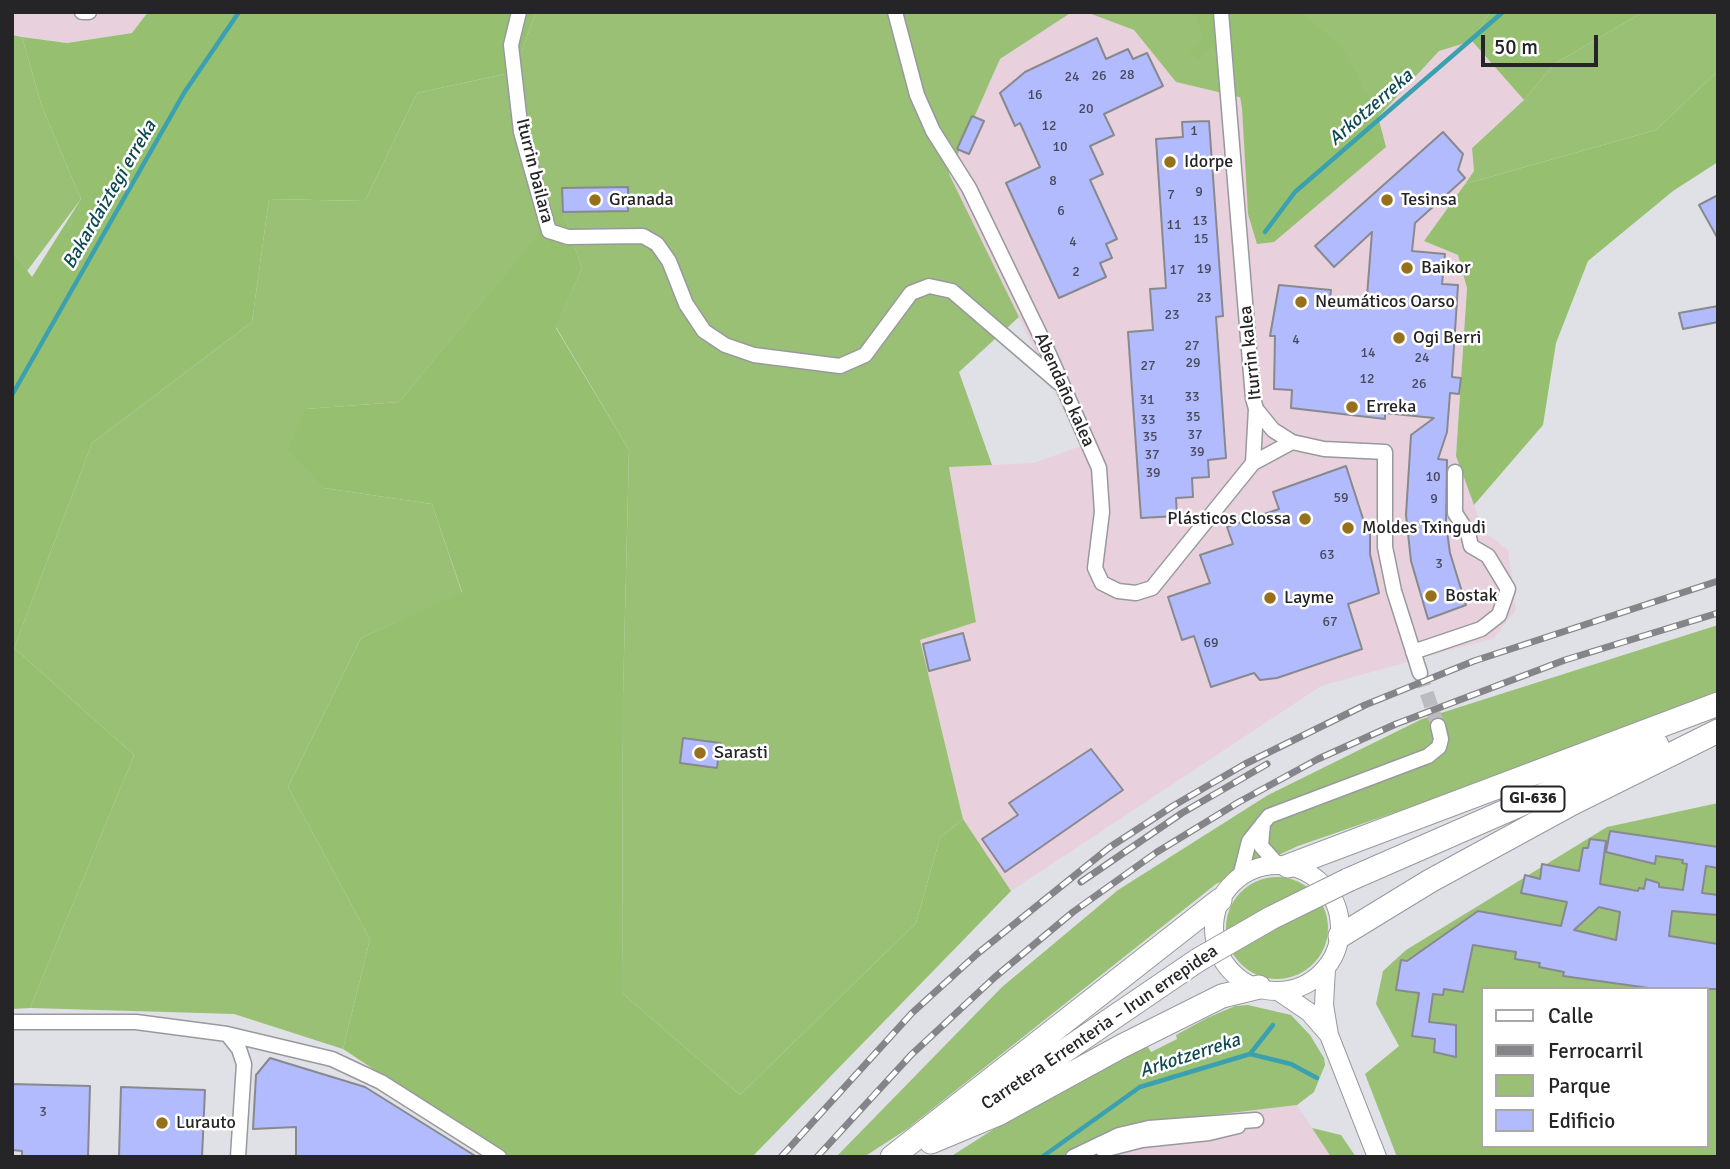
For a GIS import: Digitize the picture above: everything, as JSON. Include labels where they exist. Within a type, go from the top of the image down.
[{"type":"main road","points":[[1283,866],[1718,704]]},
{"type":"main road","name":"Carretera Errenteria – Irun errepidea","points":[[910,1157],[1198,960],[1271,918],[1348,880],[1718,718]]},
{"type":"main road","points":[[1339,936],[1430,881],[1573,803],[1718,731]]},
{"type":"main road","points":[[892,1157],[1220,900]]},
{"type":"main road","points":[[931,1142],[998,1114],[1122,1046],[1222,996],[1268,989]]},
{"type":"street","points":[[82,12],[89,12]]},
{"type":"street","name":"Iturrin bailara","points":[[519,12],[511,45],[522,132],[549,231],[568,237],[643,236],[657,244],[669,261],[685,304],[704,331],[725,345],[754,355],[840,366],[865,355],[911,293],[929,286],[952,291],[1063,386]]},
{"type":"street","name":"Abendaño kalea","points":[[895,12],[917,95],[933,131],[968,188],[1063,386],[1099,468],[1102,512],[1095,568],[1102,583],[1118,591],[1136,593],[1152,588],[1253,463]]},
{"type":"street","name":"Iturrin kalea","points":[[1221,12],[1256,409],[1273,430],[1292,442],[1324,449],[1385,452],[1385,547],[1394,592],[1420,673]]},
{"type":"street","points":[[1253,463],[1256,409]]},
{"type":"street","points":[[1253,463],[1292,442]]},
{"type":"street","points":[[1413,652],[1481,629],[1499,615],[1508,589],[1488,555],[1471,545],[1468,533],[1455,513],[1455,472]]},
{"type":"street","points":[[1240,877],[1249,841],[1269,816],[1428,756],[1439,747],[1441,739],[1438,726]]},
{"type":"street","points":[[1263,821],[1261,846],[1283,866]]},
{"type":"street","points":[[1329,1035],[1309,1012],[1234,974],[1220,955],[1214,934],[1220,900],[1240,877],[1252,870],[1283,866],[1306,872],[1327,890],[1339,915],[1339,936],[1326,968],[1324,1005],[1329,1035],[1377,1157]]},
{"type":"street","points":[[1268,989],[1304,985],[1326,968]]},
{"type":"street","points":[[12,1022],[136,1023],[227,1034],[332,1059],[381,1082],[499,1157]]},
{"type":"street","points":[[227,1034],[239,1049],[244,1064],[238,1157]]},
{"type":"street","points":[[1073,1157],[1119,1135],[1149,1128],[1182,1123],[1256,1120],[1209,1133],[1142,1140],[1106,1149],[1089,1157]]},
{"type":"street","points":[[1149,1128],[1209,1133]]},
{"type":"shaded area","points":[[12,12],[148,12],[132,33],[67,43],[12,35]]},
{"type":"shaded area","points":[[1072,12],[1086,12],[1134,30],[1176,82],[1260,102],[1333,166],[1439,51],[1472,41],[1524,100],[1472,147],[1474,171],[1424,241],[1458,255],[1467,288],[1456,456],[1484,532],[1508,550],[1516,610],[1494,638],[1321,686],[1011,891],[963,819],[920,640],[976,621],[949,467],[1034,463],[1081,446],[949,174],[1000,59]]},
{"type":"shaded area","points":[[1297,1105],[1331,1157],[1065,1157],[1132,1128],[1188,1118]]},
{"type":"green space","points":[[148,12],[536,12],[514,72],[417,93],[365,201],[269,199],[252,322],[92,443],[14,648],[134,755],[30,1008],[12,1009],[12,250],[32,277],[81,199],[42,107],[22,37],[67,43],[132,33]]},
{"type":"green space","points":[[536,12],[1072,12],[1000,59],[949,174],[1019,317],[959,372],[992,465],[949,467],[976,622],[920,640],[963,819],[940,838],[916,923],[740,1095],[622,993],[623,696],[629,450],[556,327],[582,268],[561,207],[399,402],[306,409],[324,488],[432,504],[462,593],[361,638],[288,787],[370,939],[343,1049],[234,1014],[30,1008],[134,755],[14,648],[92,443],[252,322],[269,199],[365,201],[417,93],[514,72]]},
{"type":"green space","points":[[1086,12],[1490,12],[1472,41],[1439,51],[1333,166],[1260,102],[1176,82],[1134,30]]},
{"type":"green space","points":[[1196,12],[1216,12],[1220,36],[1199,60],[1189,54],[1204,35],[1197,22]]},
{"type":"green space","points":[[1226,12],[1301,12],[1343,48],[1377,113],[1386,147],[1274,242],[1257,244],[1248,214],[1242,108]]},
{"type":"green space","points":[[1490,12],[1643,12],[1554,64],[1524,100],[1472,41]]},
{"type":"green space","points":[[1643,12],[1718,12],[1718,71],[1656,130],[1465,184],[1474,171],[1472,148],[1524,100],[1554,64]]},
{"type":"green space","points":[[12,35],[22,37],[42,107],[81,199],[27,271],[12,250]]},
{"type":"green space","points":[[1718,71],[1718,162],[1673,191],[1588,261],[1556,343],[1543,425],[1474,505],[1456,456],[1467,288],[1458,255],[1424,241],[1465,184],[1656,130]]},
{"type":"green space","points":[[561,206],[582,268],[556,328],[629,450],[623,696],[622,993],[740,1095],[916,923],[940,838],[963,819],[1011,891],[752,1157],[506,1157],[343,1049],[370,939],[288,787],[361,638],[462,592],[432,504],[324,488],[287,450],[305,409],[399,402]]},
{"type":"green space","points":[[1718,625],[1718,695],[1627,732],[1298,846],[1216,884],[907,1129],[864,1157],[836,1157],[1002,987],[1118,890],[1268,795],[1422,719]]},
{"type":"green space","points":[[1718,803],[1718,1157],[1397,1157],[1365,1074],[1399,1046],[1376,1004],[1383,971],[1406,950],[1607,827]]},
{"type":"green space","points":[[1277,877],[1306,885],[1320,899],[1328,928],[1320,957],[1306,971],[1277,979],[1248,971],[1234,957],[1226,928],[1234,899],[1248,885]]},
{"type":"green space","points":[[1248,1005],[1291,1015],[1310,1035],[1324,1058],[1325,1065],[1314,1092],[1297,1105],[1188,1118],[1132,1128],[1065,1157],[950,1157],[1019,1113],[1147,1045],[1151,1052],[1177,1039],[1176,1035],[1207,1018],[1235,1006]]},
{"type":"green space","points":[[1312,1128],[1341,1135],[1356,1157],[1331,1157]]},
{"type":"building","points":[[1097,38],[1106,59],[1128,49],[1133,59],[1147,53],[1163,86],[1104,114],[1114,135],[1090,146],[1103,174],[1090,180],[1117,239],[1106,244],[1112,258],[1100,263],[1106,277],[1059,298],[1006,183],[1040,167],[1020,123],[1015,126],[1000,93],[1025,72]]},
{"type":"building","points":[[972,116],[984,121],[969,154],[957,149]]},
{"type":"building","points":[[1209,121],[1223,316],[1216,317],[1226,458],[1208,460],[1209,477],[1192,478],[1193,497],[1176,498],[1177,516],[1141,518],[1128,332],[1153,330],[1150,289],[1166,288],[1156,139],[1183,137],[1182,122]]},
{"type":"building","points":[[1443,132],[1463,154],[1458,170],[1465,178],[1415,223],[1412,251],[1445,254],[1442,284],[1458,285],[1452,377],[1461,378],[1459,394],[1450,393],[1447,432],[1438,459],[1447,460],[1446,524],[1450,553],[1466,605],[1428,619],[1411,561],[1406,515],[1411,435],[1434,418],[1385,413],[1385,419],[1291,408],[1292,390],[1274,389],[1275,336],[1270,336],[1279,285],[1331,290],[1329,307],[1366,309],[1372,232],[1334,267],[1315,246]]},
{"type":"building","name":"Granada","points":[[628,187],[628,211],[563,212],[562,188]]},
{"type":"building","points":[[1718,195],[1718,239],[1699,205]]},
{"type":"building","points":[[1718,306],[1718,322],[1683,329],[1679,313]]},
{"type":"building","points":[[1346,466],[1366,528],[1370,526],[1370,554],[1379,593],[1348,604],[1362,649],[1277,678],[1260,680],[1254,673],[1211,687],[1194,636],[1182,640],[1168,597],[1210,583],[1200,555],[1233,544],[1227,527],[1279,509],[1273,492]]},
{"type":"building","points":[[963,633],[970,660],[929,671],[923,644]]},
{"type":"building","name":"Sarasti","points":[[683,738],[720,743],[717,768],[680,763]]},
{"type":"building","points":[[1091,749],[1123,790],[1005,872],[982,839],[1018,815],[1009,803]]},
{"type":"building","points":[[1610,831],[1718,847],[1718,868],[1706,866],[1702,893],[1718,895],[1718,915],[1672,911],[1669,936],[1718,944],[1718,989],[1642,987],[1563,976],[1564,972],[1539,967],[1540,963],[1515,959],[1516,952],[1473,945],[1463,992],[1444,989],[1443,995],[1433,994],[1429,1022],[1456,1025],[1456,1057],[1434,1052],[1435,1039],[1412,1036],[1419,993],[1396,990],[1401,960],[1407,961],[1478,911],[1561,926],[1567,902],[1521,893],[1525,875],[1540,879],[1542,864],[1579,871],[1583,848],[1588,848],[1590,839],[1606,841],[1600,884],[1638,891],[1639,888],[1644,889],[1646,879],[1659,883],[1659,887],[1683,890],[1687,864],[1682,863],[1683,860],[1656,856],[1655,864],[1606,852]],"holes":[[[1599,907],[1620,912],[1616,940],[1574,930]]]},
{"type":"building","points":[[270,1058],[365,1087],[477,1157],[296,1157],[296,1127],[253,1129],[256,1075]]},
{"type":"building","points":[[12,1084],[90,1086],[88,1157],[22,1157],[22,1151],[12,1150]]},
{"type":"building","name":"Lurauto","points":[[121,1087],[205,1090],[202,1157],[119,1157]]},
{"type":"waterway","name":"Bakardaiztegi erreka","points":[[12,395],[184,93],[239,12]]},
{"type":"waterway","name":"Arkotzerreka","points":[[1265,232],[1295,192],[1503,12]]},
{"type":"waterway","name":"Arkotzerreka","points":[[1042,1157],[1140,1087],[1250,1054],[1273,1025]]},
{"type":"waterway","points":[[1250,1054],[1291,1064],[1317,1078]]},
{"type":"tunnel","points":[[1420,673],[1438,726]]},
{"type":"railway","points":[[781,1157],[912,1013],[977,954],[1110,847],[1173,806],[1245,764],[1365,705],[1474,661],[1718,581]]},
{"type":"railway","points":[[817,1157],[911,1055],[995,977],[1073,912],[1157,852],[1239,802],[1318,759],[1396,724],[1565,660],[1718,613]]},
{"type":"railway","points":[[1081,882],[1182,813],[1267,764]]},
{"type":"place","name":"Idorpe","points":[[1170,162]]},
{"type":"place","name":"Granada","points":[[595,200]]},
{"type":"place","name":"Tesinsa","points":[[1387,200]]},
{"type":"place","name":"Baikor","points":[[1407,268]]},
{"type":"place","name":"Neumáticos Oarso","points":[[1301,302]]},
{"type":"place","name":"Ogi Berri","points":[[1399,338]]},
{"type":"place","name":"Erreka","points":[[1352,407]]},
{"type":"place","name":"Plásticos Clossa","points":[[1305,519]]},
{"type":"place","name":"Moldes Txingudi","points":[[1348,528]]},
{"type":"place","name":"Bostak","points":[[1431,596]]},
{"type":"place","name":"Layme","points":[[1270,598]]},
{"type":"place","name":"Sarasti","points":[[700,753]]},
{"type":"place","name":"Lurauto","points":[[162,1123]]}]
